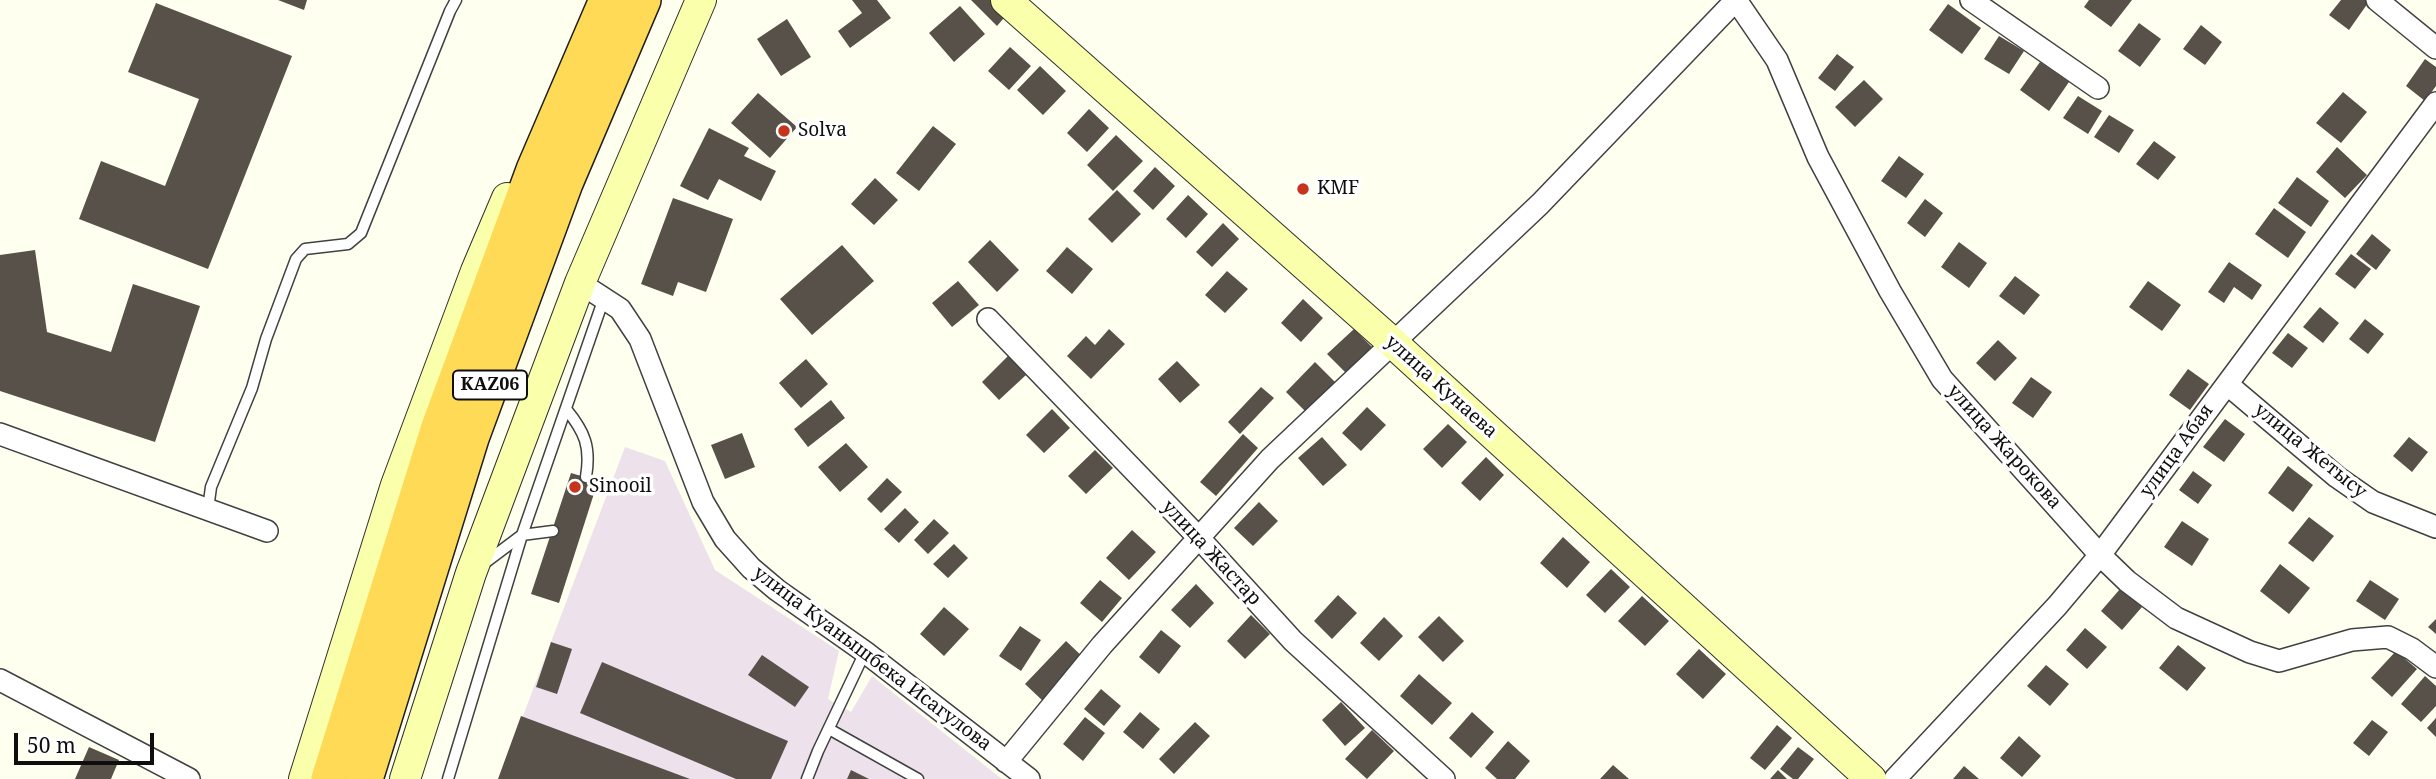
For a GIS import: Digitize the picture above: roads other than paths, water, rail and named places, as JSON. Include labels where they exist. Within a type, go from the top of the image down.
[{"type":"highway","name":"KАZ06","points":[[329,779],[439,427],[534,170],[607,0]]},
{"type":"highway","name":"KАZ06","points":[[365,779],[471,438],[565,183],[643,0]]},
{"type":"main road","points":[[304,779],[396,485],[476,271],[588,0]]},
{"type":"main road","points":[[686,0],[686,31]]},
{"type":"main road","points":[[405,779],[471,573],[592,291],[686,31],[701,0]]},
{"type":"main road","name":"улица Кунаева","points":[[1006,0],[1394,344],[1871,779]]},
{"type":"street","points":[[1006,762],[1102,645],[1270,459],[1540,204],[1736,0]]},
{"type":"street","name":"улица Жарокова","points":[[1736,0],[1777,60],[1818,156],[1890,291],[1942,379],[2127,581],[2176,618],[2250,652],[2279,660],[2352,640],[2388,637],[2412,649],[2436,667]]},
{"type":"street","points":[[1971,0],[2098,88]]},
{"type":"street","points":[[2377,0],[2436,48]]},
{"type":"street","name":"улица Абая","points":[[1895,779],[2048,616],[2101,555],[2436,103]]},
{"type":"street","name":"улица Куанышбека Исагулова","points":[[592,291],[620,309],[640,339],[703,502],[725,539],[751,568],[777,590],[865,652],[1029,779]]},
{"type":"street","name":"улица Жастар","points":[[988,319],[1199,538],[1293,641],[1444,779]]},
{"type":"street","name":"улица Жетысу","points":[[2227,384],[2337,477],[2373,502],[2436,527]]},
{"type":"street","points":[[0,434],[267,531]]},
{"type":"street","points":[[0,680],[189,779]]},
{"type":"lane","points":[[208,509],[211,487],[252,387],[266,339],[296,259],[305,249],[348,244],[361,233],[450,11],[457,0]]},
{"type":"lane","points":[[448,779],[522,535],[566,409],[592,291]]},
{"type":"lane","points":[[566,409],[583,429],[589,459],[586,477]]},
{"type":"lane","points":[[471,573],[522,535],[553,531]]},
{"type":"lane","points":[[807,779],[865,652]]},
{"type":"lane","points":[[828,729],[918,779]]},
{"type":"place","name":"Solva","points":[[784,131]]},
{"type":"place","name":"KMF","points":[[1303,189]]},
{"type":"place","name":"Sinooil","points":[[575,487]]}]
